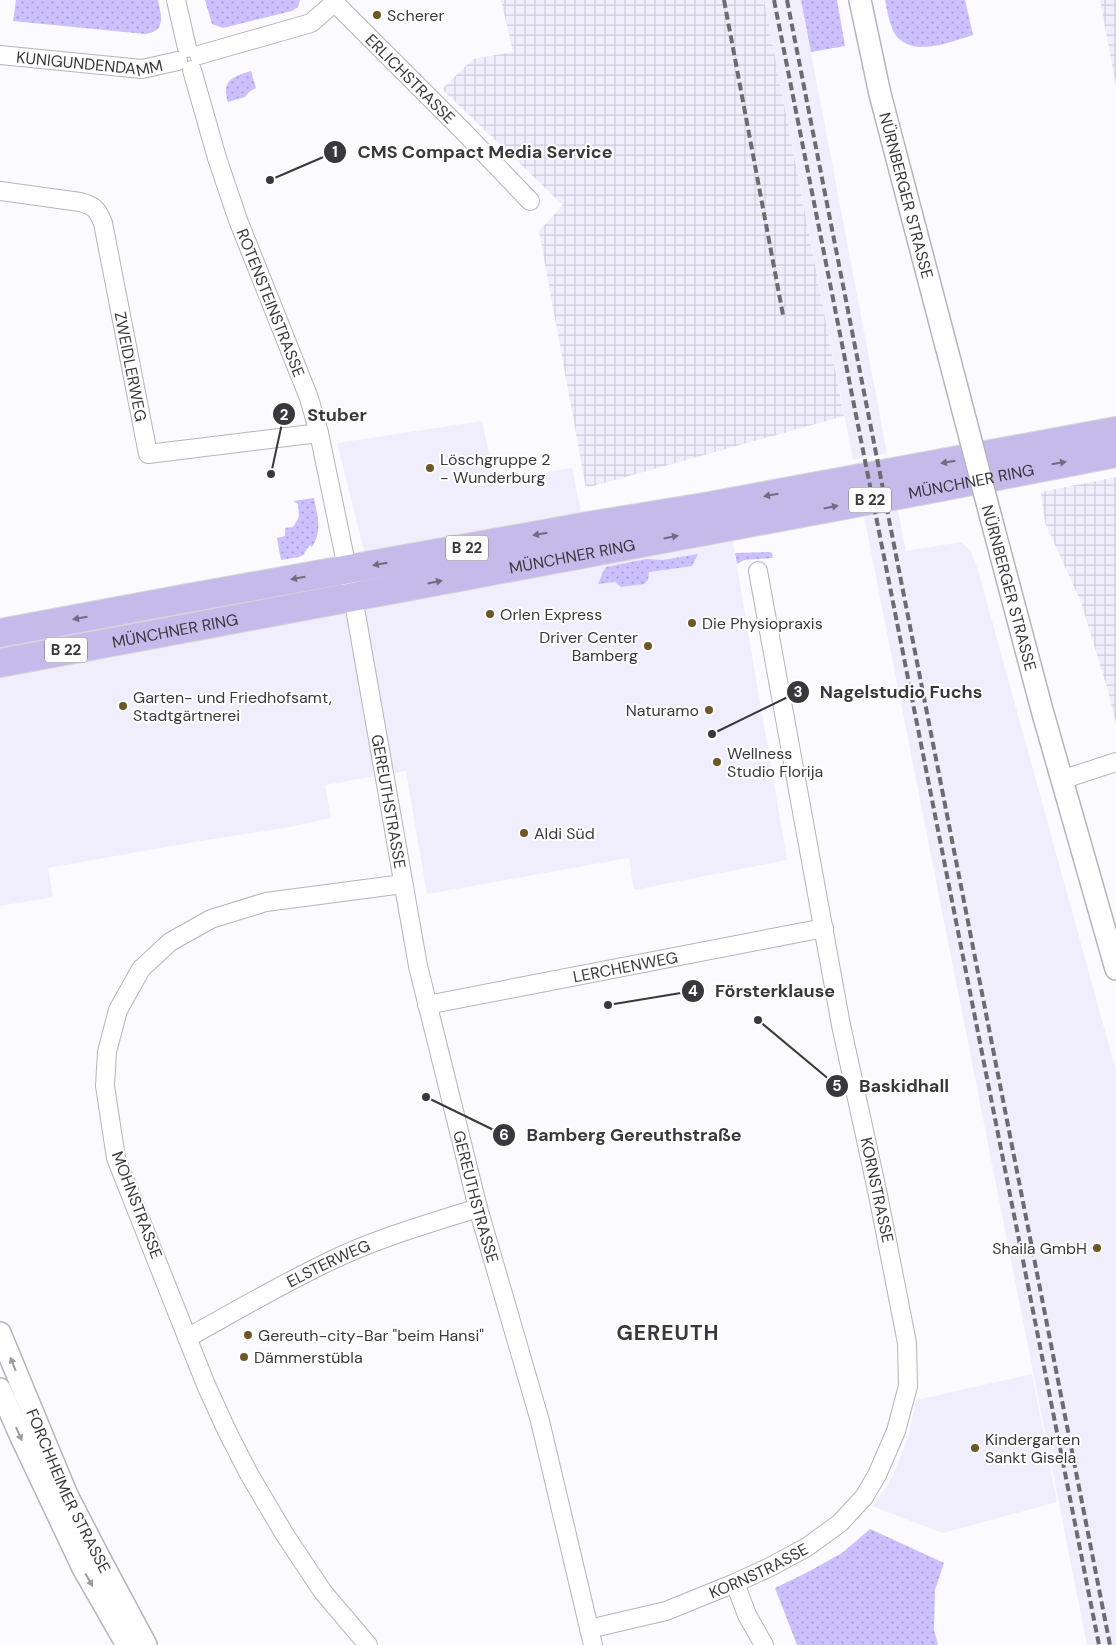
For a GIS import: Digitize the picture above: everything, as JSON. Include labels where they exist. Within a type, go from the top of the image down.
[{"type":"main road","name":"MÜNCHNER RING","points":[[0,633],[1116,431]]},
{"type":"main road","name":"MÜNCHNER RING","points":[[0,663],[1116,453]]},
{"type":"street","name":"ROTENSTEINSTRASSE","points":[[176,0],[189,59],[217,158],[238,220],[309,398],[319,433],[352,597]]},
{"type":"street","name":"NÜRNBERGER STRASSE","points":[[860,0],[880,94],[991,518],[1061,780],[1116,969]]},
{"type":"street","name":"KUNIGUNDENDAMM","points":[[0,55],[142,69],[189,59],[311,23],[333,1]]},
{"type":"street","name":"ERLICHSTRASSE","points":[[333,1],[530,201]]},
{"type":"street","name":"ZWEIDLERWEG","points":[[0,191],[80,202],[93,206],[99,213],[148,454],[319,433]]},
{"type":"street","name":"KORNSTRASSE","points":[[591,1637],[666,1611],[770,1567],[807,1547],[840,1523],[858,1503],[877,1475],[896,1431],[908,1386],[907,1343],[878,1195],[841,1025],[758,571]]},
{"type":"street","name":"GEREUTHSTRASSE","points":[[352,597],[418,966],[478,1208],[540,1422],[591,1637]]},
{"type":"street","points":[[1061,780],[1116,762]]},
{"type":"street","name":"MOHNSTRASSE","points":[[368,1645],[323,1592],[249,1474],[227,1431],[116,1158],[105,1086],[107,1052],[118,1010],[141,969],[170,942],[211,919],[266,902],[403,884]]},
{"type":"street","name":"LERCHENWEG","points":[[427,1005],[824,928]]},
{"type":"street","name":"ELSTERWEG","points":[[188,1338],[261,1296],[328,1261],[396,1234],[478,1208]]},
{"type":"street","name":"FORCHHEIMER STRASSE","points":[[0,1333],[67,1495],[146,1645]]},
{"type":"street","name":"FORCHHEIMER STRASSE","points":[[0,1389],[82,1568],[126,1645]]},
{"type":"street","points":[[735,1583],[747,1614],[764,1645]]},
{"type":"shaded area","points":[[16,0],[158,0],[161,22],[157,30],[145,34],[13,21]]},
{"type":"shaded area","points":[[205,0],[300,0],[298,7],[292,11],[223,28],[212,24]]},
{"type":"shaded area","points":[[501,0],[764,0],[844,416],[586,488],[539,231],[563,205],[442,89],[473,59],[513,52]]},
{"type":"shaded area","points":[[764,0],[801,0],[887,453],[853,460]]},
{"type":"shaded area","points":[[801,0],[837,0],[845,46],[811,52]]},
{"type":"shaded area","points":[[885,0],[965,0],[973,35],[930,46],[919,47],[909,45],[900,40],[893,31]]},
{"type":"shaded area","points":[[1100,0],[1116,0],[1116,86]]},
{"type":"shaded area","points":[[251,71],[256,88],[245,97],[228,102],[226,95],[227,84],[234,77]]},
{"type":"shaded area","points":[[482,421],[495,481],[572,468],[588,546],[729,520],[787,860],[634,890],[629,858],[427,894],[406,771],[325,785],[331,818],[285,828],[48,868],[53,897],[0,906],[0,649],[373,586],[337,443]]},
{"type":"shaded area","points":[[1116,477],[1116,724],[1109,694],[1081,602],[1045,523],[1041,492]]},
{"type":"shaded area","points":[[314,498],[318,529],[312,547],[310,545],[305,554],[299,557],[281,560],[277,538],[285,536],[285,528],[293,527],[299,517],[298,504],[293,501]]},
{"type":"shaded area","points":[[897,506],[906,551],[961,542],[970,550],[978,570],[1116,1071],[1116,1645],[1087,1645],[863,511]]},
{"type":"shaded area","points":[[735,553],[772,553],[773,558],[744,560],[737,564]]},
{"type":"shaded area","points":[[698,554],[692,566],[649,572],[648,580],[644,584],[621,587],[615,582],[598,584],[606,567],[646,559],[663,560]]},
{"type":"shaded area","name":"Kindergarten Sankt Gisela","points":[[1032,1374],[1057,1502],[943,1533],[872,1506],[888,1485],[899,1461],[909,1434],[916,1400]]},
{"type":"shaded area","points":[[870,1529],[944,1563],[935,1590],[934,1629],[938,1645],[797,1645],[775,1588],[842,1553]]},
{"type":"railway","points":[[724,0],[783,315]]},
{"type":"railway","points":[[774,0],[1099,1645]]},
{"type":"railway","points":[[787,0],[1110,1645]]},
{"type":"place","name":"Scherer","points":[[377,15]]},
{"type":"place","name":"CMS Compact Media Service","points":[[270,180]]},
{"type":"place","name":"Löschgruppe 2 - Wunderburg","points":[[430,468]]},
{"type":"place","name":"Stuber","points":[[271,474]]},
{"type":"place","name":"Orlen Express","points":[[490,614]]},
{"type":"place","name":"Die Physiopraxis","points":[[692,623]]},
{"type":"place","name":"Driver Center Bamberg","points":[[648,646]]},
{"type":"place","name":"Garten- und Friedhofsamt, Stadtgärtnerei","points":[[123,706]]},
{"type":"place","name":"Naturamo","points":[[709,710]]},
{"type":"place","name":"Nagelstudio Fuchs","points":[[712,734]]},
{"type":"place","name":"Wellness Studio Florija","points":[[717,762]]},
{"type":"place","name":"Aldi Süd","points":[[524,833]]},
{"type":"place","name":"Försterklause","points":[[608,1005]]},
{"type":"place","name":"Baskidhall","points":[[758,1020]]},
{"type":"place","name":"Bamberg Gereuthstraße","points":[[426,1097]]},
{"type":"place","name":"Shaila GmbH","points":[[1097,1248]]},
{"type":"place","name":"Gereuth-city-Bar \"beim Hansi\"","points":[[248,1335]]},
{"type":"place","name":"Dämmerstübla","points":[[244,1357]]},
{"type":"place","name":"Kindergarten Sankt Gisela","points":[[975,1448]]},
{"type":"district","name":"GEREUTH","points":[[668,1333]]}]
